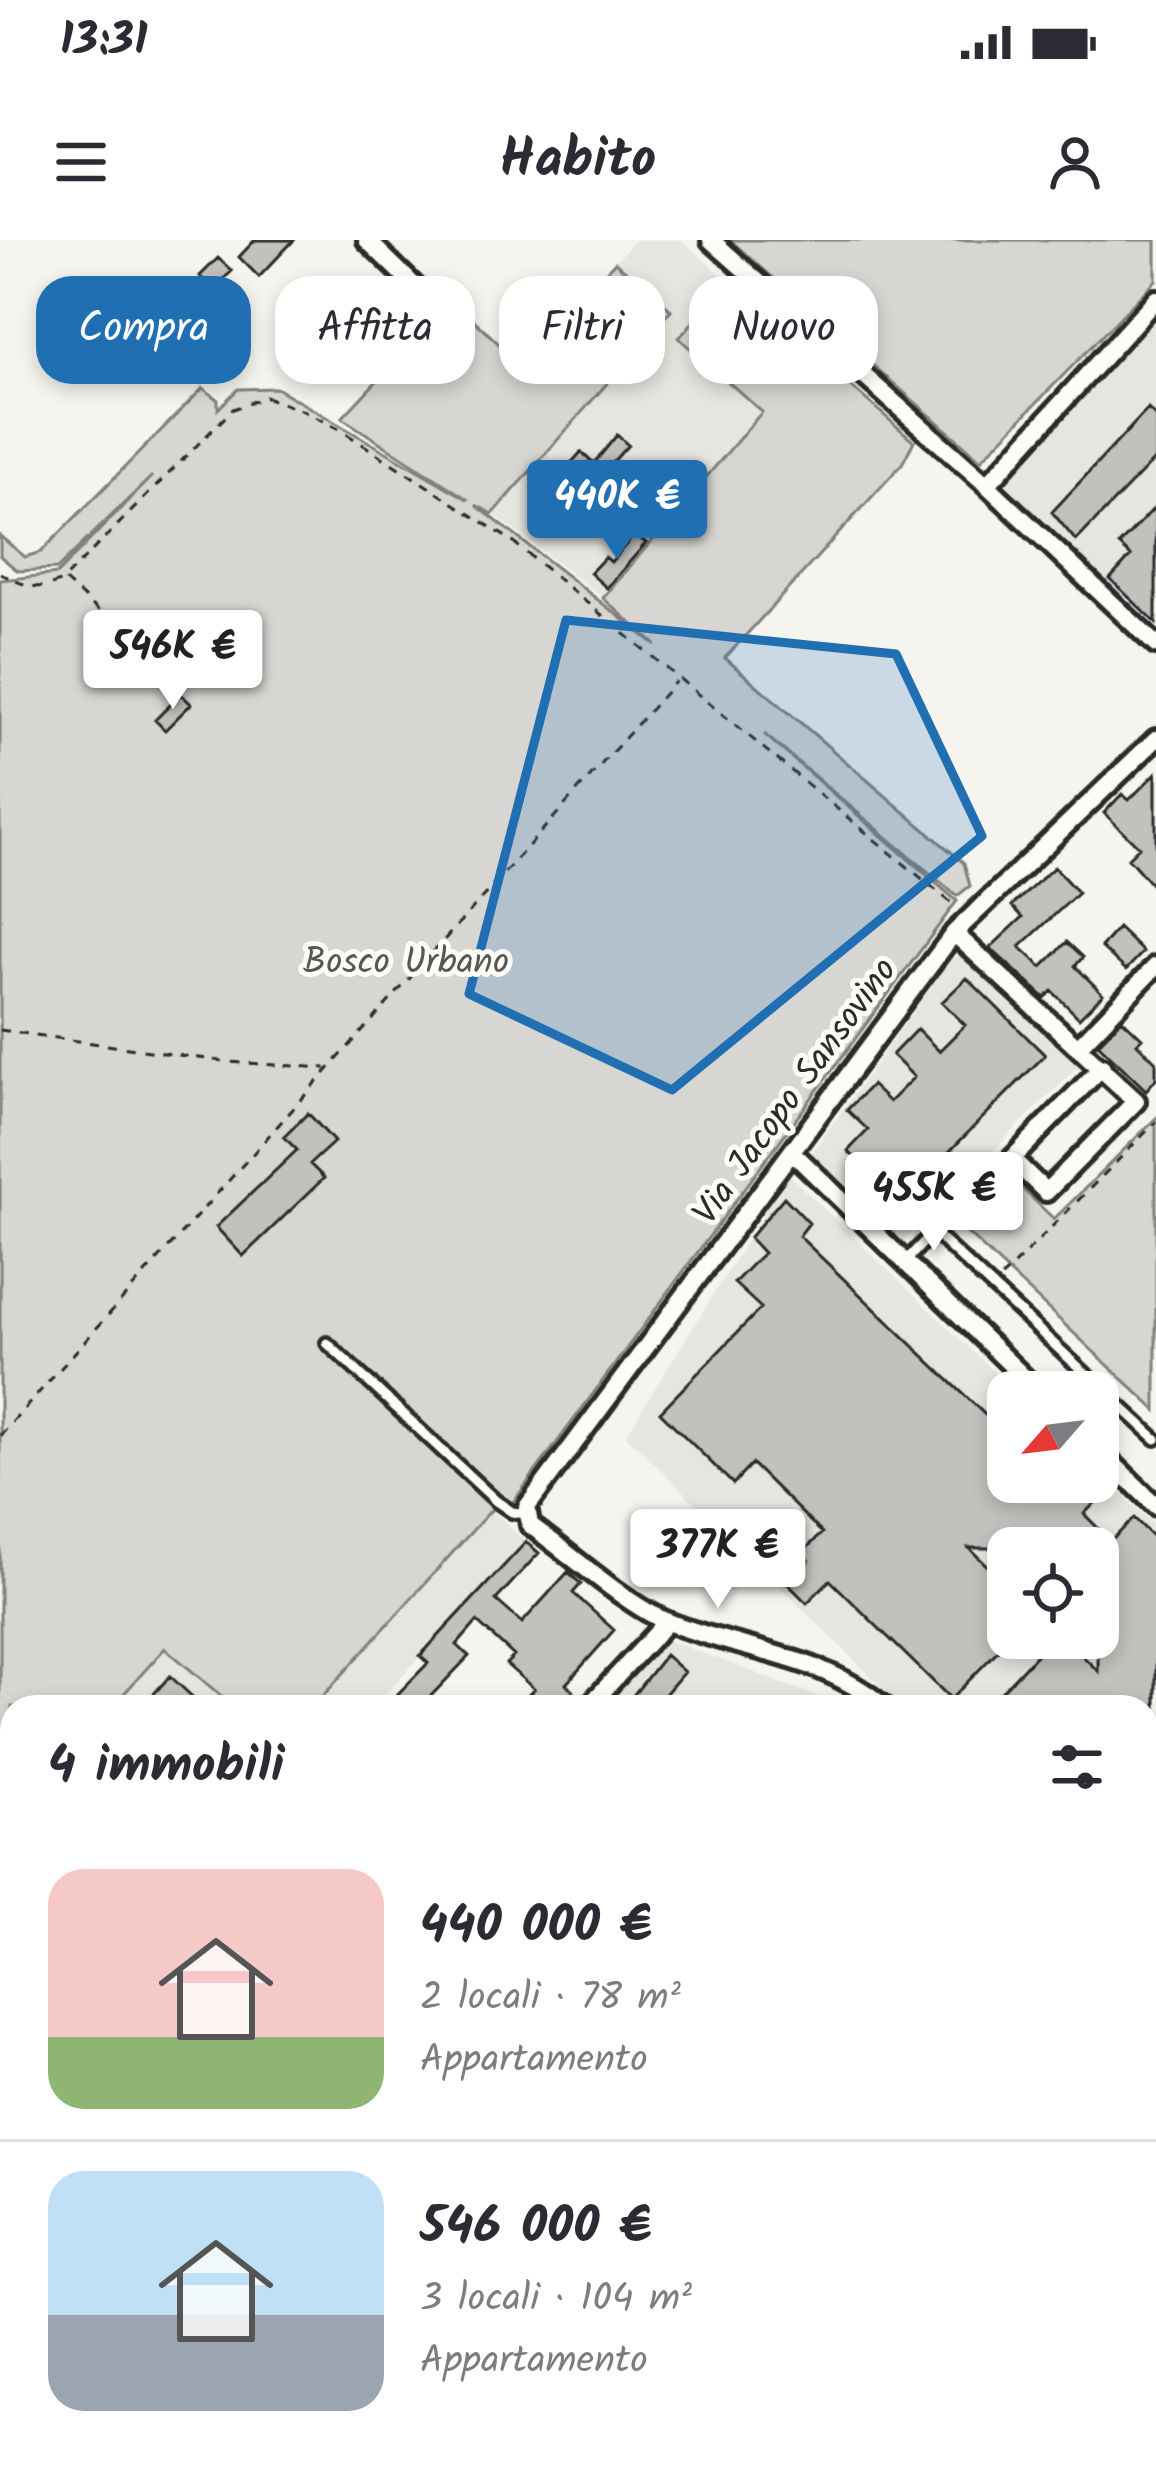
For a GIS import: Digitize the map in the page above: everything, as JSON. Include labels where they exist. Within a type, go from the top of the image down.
[{"type":"street","points":[[367,240],[405,276]]},
{"type":"street","points":[[711,240],[987,484],[1156,645]]},
{"type":"street","points":[[987,484],[1156,298]]},
{"type":"street","name":"Via Jacopo Sansovino","points":[[525,1514],[954,933],[1156,740]]},
{"type":"street","points":[[954,933],[1102,1067],[1136,1101],[1046,1192],[1012,1159],[1102,1067]]},
{"type":"street","points":[[1078,1047],[1156,966]]},
{"type":"street","points":[[793,1153],[1017,1371]]},
{"type":"street","points":[[1119,1470],[1156,1506]]},
{"type":"street","points":[[525,1514],[530,1525],[667,1622],[828,1670],[870,1695]]},
{"type":"street","points":[[599,1695],[667,1622]]},
{"type":"lane","points":[[905,1262],[933,1232],[1156,1439]]},
{"type":"lane","points":[[327,1343],[496,1502],[525,1514]]},
{"type":"path","points":[[0,572],[30,587],[63,580],[219,422],[244,403],[265,397],[339,429],[512,541],[968,917]]},
{"type":"path","points":[[63,580],[169,673]]},
{"type":"path","points":[[0,1436],[677,680]]},
{"type":"path","points":[[0,1030],[229,1062],[327,1068]]},
{"type":"path","points":[[992,1286],[1156,1122]]},
{"type":"highlighted area","points":[[566,620],[896,654],[982,836],[672,1090],[469,994]]},
{"type":"shaded area","points":[[635,240],[681,240],[723,276],[689,276],[689,326],[678,338],[689,348],[689,384],[730,384],[762,412],[603,598],[493,514],[606,384],[665,384],[665,317],[671,310],[665,305],[665,276],[631,276],[615,262]]},
{"type":"shaded area","points":[[1156,317],[1156,629],[1001,484]]},
{"type":"shaded area","points":[[964,956],[1079,1065],[900,1244],[810,1155],[952,958]]},
{"type":"shaded area","points":[[788,1174],[993,1371],[987,1371],[987,1503],[1119,1503],[1119,1491],[1156,1527],[1156,1695],[890,1695],[626,1435]]},
{"type":"shaded area","points":[[492,1510],[526,1542],[384,1695],[324,1695]]},
{"type":"shaded area","points":[[665,1639],[813,1695],[614,1695]]},
{"type":"shaded area","points":[[165,1647],[219,1695],[123,1695]]},
{"type":"green space","points":[[730,240],[1156,240],[1156,280],[981,460],[878,370],[878,276],[771,276]]},
{"type":"green space","name":"Bosco Urbano","points":[[615,262],[631,276],[601,276]]},
{"type":"green space","name":"Bosco Urbano","points":[[475,321],[499,344],[499,384],[606,384],[493,514],[476,505],[656,645],[603,598],[762,412],[731,384],[848,384],[914,441],[902,464],[725,658],[964,863],[970,886],[957,896],[764,734],[957,901],[511,1505],[501,1499],[324,1695],[220,1695],[165,1648],[123,1695],[0,1695],[0,580],[57,574],[152,476],[57,569],[18,571],[0,556],[0,536],[25,557],[41,552],[203,388],[218,400],[218,409],[238,389],[276,388],[469,500],[342,418],[374,384],[475,384]]},
{"type":"green space","name":"Bosco Urbano","points":[[689,327],[689,347],[679,338]]},
{"type":"green space","points":[[1156,1118],[1156,1410],[937,1205],[988,1156],[1054,1219]]},
{"type":"building","points":[[255,240],[294,240],[259,277],[239,257]]},
{"type":"building","points":[[218,258],[232,271],[227,276],[200,276]]},
{"type":"building","points":[[1148,409],[1156,417],[1156,458],[1076,541],[1052,512]]},
{"type":"building","points":[[617,435],[628,445],[601,475],[605,479],[561,525],[536,503],[581,452],[594,463]]},
{"type":"building","points":[[1156,506],[1156,623],[1110,579],[1131,556],[1119,545]]},
{"type":"building","points":[[635,534],[646,543],[607,588],[590,573],[605,557],[611,562]]},
{"type":"building","points":[[181,694],[191,704],[165,730],[155,720]]},
{"type":"building","points":[[1156,773],[1156,890],[1128,858],[1139,847],[1104,813],[1122,794],[1129,800]]},
{"type":"building","points":[[1054,867],[1078,893],[1020,947],[1042,967],[1067,942],[1083,957],[1075,966],[1103,994],[1079,1018],[1052,991],[1045,998],[990,948],[1023,917],[1012,906]]},
{"type":"building","points":[[1118,928],[1143,952],[1126,970],[1101,947]]},
{"type":"building","points":[[967,978],[1045,1055],[944,1157],[959,1171],[915,1217],[848,1151],[868,1130],[847,1110],[871,1085],[889,1102],[914,1077],[892,1055],[917,1029],[939,1051],[965,1025],[942,1002]]},
{"type":"building","points":[[1122,1019],[1142,1038],[1137,1043],[1156,1062],[1156,1079],[1146,1090],[1098,1044]]},
{"type":"building","points":[[308,1113],[334,1142],[310,1164],[324,1178],[243,1256],[216,1227],[297,1150],[284,1137]]},
{"type":"building","points":[[784,1197],[809,1223],[799,1236],[987,1417],[987,1503],[1095,1503],[1084,1514],[1097,1527],[987,1527],[987,1548],[969,1548],[987,1566],[990,1659],[955,1695],[947,1695],[830,1580],[807,1603],[787,1583],[809,1560],[802,1553],[822,1533],[752,1464],[733,1484],[660,1412],[761,1308],[734,1283],[763,1253],[749,1238]]},
{"type":"building","points":[[1134,1518],[1156,1540],[1156,1695],[998,1695],[1032,1659],[1086,1659],[1098,1671],[1098,1659],[1119,1659],[1119,1533]]},
{"type":"building","points":[[526,1542],[539,1553],[496,1600],[522,1623],[568,1572],[581,1584],[573,1593],[614,1630],[566,1684],[573,1691],[569,1695],[528,1695],[534,1689],[506,1664],[514,1656],[477,1622],[457,1645],[469,1656],[432,1695],[397,1695],[428,1663],[420,1656]]},
{"type":"building","points":[[665,1655],[684,1672],[664,1695],[633,1695]]},
{"type":"building","points":[[170,1676],[190,1695],[153,1695]]}]
